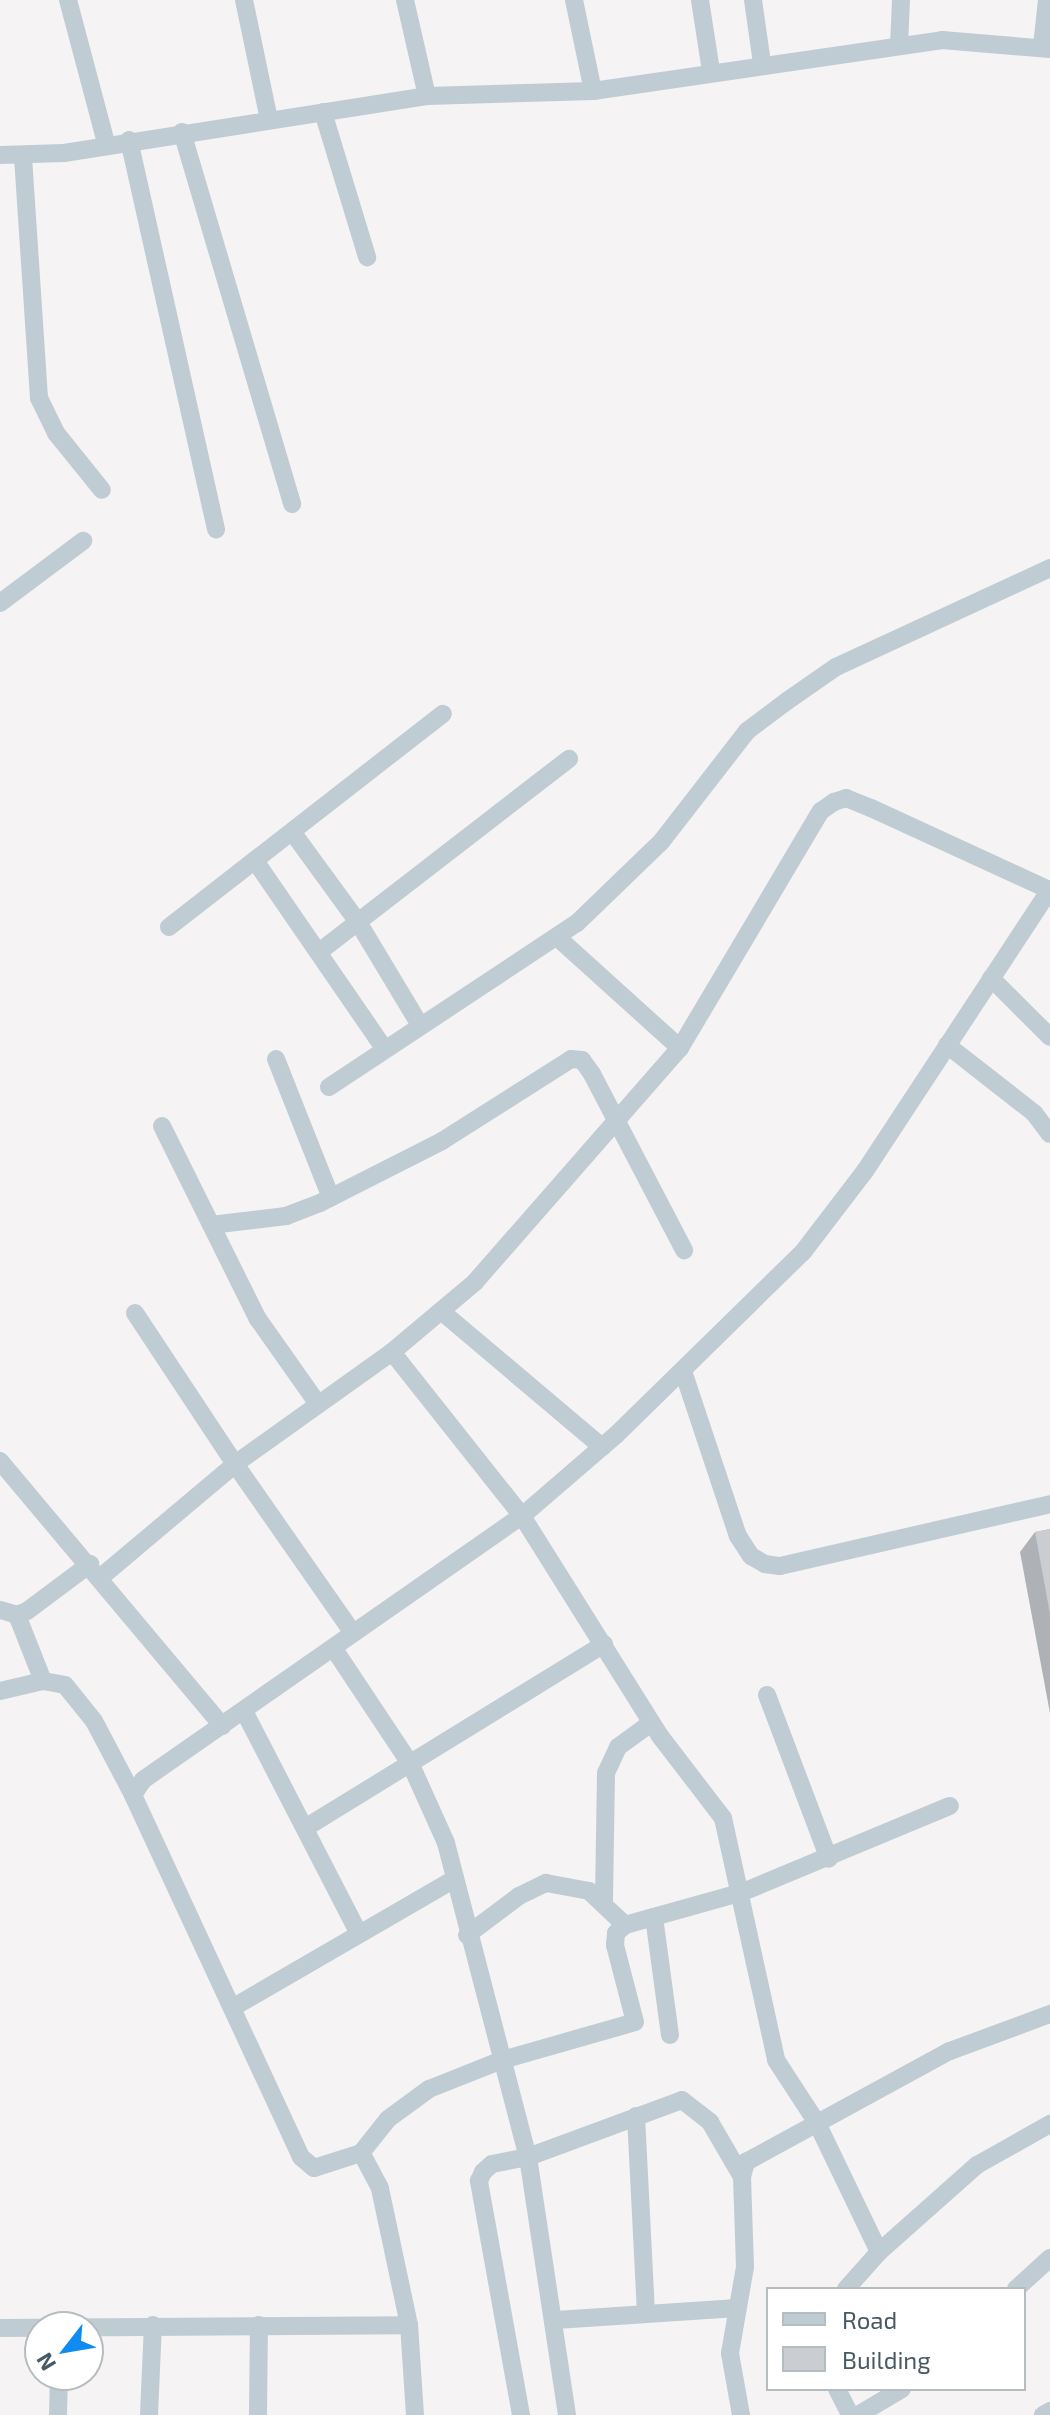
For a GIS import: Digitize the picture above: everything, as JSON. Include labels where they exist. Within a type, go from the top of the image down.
[{"type":"street","points":[[68,0],[106,143]]},
{"type":"street","points":[[244,0],[269,120]]},
{"type":"street","points":[[405,0],[427,96]]},
{"type":"street","points":[[574,0],[593,91]]},
{"type":"street","points":[[700,0],[711,71]]},
{"type":"street","points":[[753,0],[762,63]]},
{"type":"street","points":[[899,46],[901,0]]},
{"type":"street","points":[[0,155],[23,157],[427,96],[593,91],[762,63],[942,40],[1046,47],[1047,0]]},
{"type":"street","points":[[323,112],[367,257]]},
{"type":"street","points":[[182,132],[292,504]]},
{"type":"street","points":[[129,140],[216,529]]},
{"type":"street","points":[[23,157],[39,398],[56,433],[102,490]]},
{"type":"street","points":[[0,603],[83,541]]},
{"type":"street","points":[[329,1087],[557,937],[661,842],[719,761],[787,701],[836,667],[1050,568]]},
{"type":"street","points":[[169,927],[443,714]]},
{"type":"street","points":[[319,952],[569,759]]},
{"type":"street","points":[[43,1681],[9,1612],[96,1570],[235,1464],[392,1352],[475,1282],[680,1048],[821,811],[846,798],[1050,890],[835,1214],[683,1371],[522,1516],[143,1780],[133,1795]]},
{"type":"street","points":[[293,833],[358,922],[420,1025]]},
{"type":"street","points":[[256,862],[384,1048]]},
{"type":"street","points":[[557,937],[680,1048]]},
{"type":"street","points":[[991,978],[1050,1037]]},
{"type":"street","points":[[947,1045],[1025,1105],[1050,1134]]},
{"type":"street","points":[[276,1059],[331,1198]]},
{"type":"street","points":[[211,1225],[286,1216],[331,1198],[442,1141],[571,1059],[582,1060],[592,1074],[684,1250]]},
{"type":"street","points":[[162,1126],[258,1319],[318,1404]]},
{"type":"street","points":[[441,1311],[602,1447]]},
{"type":"street","points":[[135,1313],[353,1633]]},
{"type":"street","points":[[392,1352],[522,1516],[651,1723],[723,1818],[743,1892],[776,2060],[817,2123],[879,2252]]},
{"type":"street","points":[[683,1371],[738,1536],[751,1556],[765,1564],[780,1566],[1050,1504]]},
{"type":"street","points":[[0,1461],[96,1570],[222,1726]]},
{"type":"street","points":[[305,1828],[604,1644]]},
{"type":"street","points":[[334,1649],[411,1765],[439,1823],[528,2157],[556,2320],[567,2415]]},
{"type":"street","points":[[0,1691],[43,1681],[65,1685],[81,1701],[133,1795],[301,2157],[314,2168],[361,2153],[407,2102],[502,2060],[635,2022],[615,1945],[616,1933],[625,1925],[743,1892],[829,1859],[950,1806]]},
{"type":"street","points":[[767,1695],[829,1859]]},
{"type":"street","points":[[244,1711],[359,1934]]},
{"type":"street","points":[[604,1900],[606,1773],[618,1747],[651,1723]]},
{"type":"street","points":[[232,2008],[453,1880]]},
{"type":"street","points":[[467,1935],[519,1896],[546,1883],[589,1891],[604,1900],[625,1925]]},
{"type":"street","points":[[654,1917],[670,2035]]},
{"type":"street","points":[[741,2415],[730,2353],[745,2267],[742,2177],[746,2162],[950,2051],[1050,2014]]},
{"type":"street","points":[[521,2415],[479,2181],[492,2164],[528,2157],[682,2100],[694,2105],[710,2122],[742,2177]]},
{"type":"street","points":[[636,2116],[646,2314]]},
{"type":"street","points":[[848,2287],[879,2252],[977,2165],[1050,2124]]},
{"type":"street","points":[[361,2153],[389,2214],[409,2325],[415,2415]]},
{"type":"street","points":[[1018,2287],[1050,2258]]},
{"type":"street","points":[[556,2320],[738,2308]]},
{"type":"street","points":[[149,2415],[153,2325]]},
{"type":"street","points":[[258,2415],[259,2325]]},
{"type":"street","points":[[104,2326],[409,2325]]},
{"type":"street","points":[[0,2328],[24,2327]]},
{"type":"street","points":[[58,2415],[59,2391]]},
{"type":"street","points":[[838,2391],[850,2415]]},
{"type":"street","points":[[858,2415],[899,2391]]},
{"type":"street","points":[[1043,2415],[1050,2411]]},
{"type":"building","points":[[1050,1529],[1050,1614],[1035,1532]]}]
